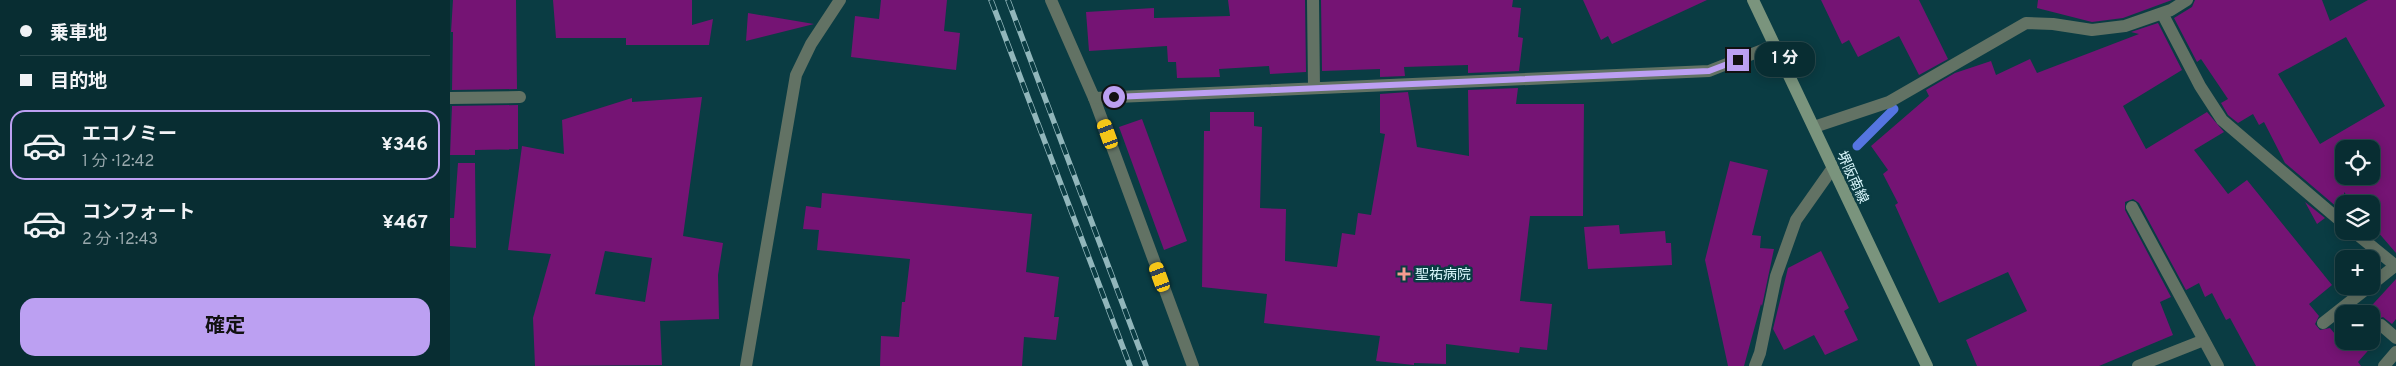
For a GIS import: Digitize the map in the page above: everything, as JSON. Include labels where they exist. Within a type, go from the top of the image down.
[{"type":"main road","name":"堺阪南線","points":[[1753,0],[1927,366]]},
{"type":"street","points":[[746,366],[796,75],[811,44],[840,0]]},
{"type":"street","points":[[1051,0],[1094,98],[1194,366]]},
{"type":"street","points":[[1313,0],[1314,88]]},
{"type":"street","points":[[1814,127],[1889,102],[2026,23],[2053,24],[2092,30],[2125,26],[2162,14],[2187,0]]},
{"type":"street","points":[[2162,14],[2200,86],[2222,120],[2335,216]]},
{"type":"street","points":[[1094,98],[1709,71],[1774,45]]},
{"type":"street","points":[[450,98],[520,97]]},
{"type":"street","points":[[1755,366],[1760,353],[1776,276],[1796,220],[1832,169]]},
{"type":"street","points":[[2132,207],[2218,366]]},
{"type":"street","points":[[2363,240],[2396,266],[2380,278]]},
{"type":"street","points":[[2323,323],[2359,295]]},
{"type":"street","points":[[2381,326],[2396,338]]},
{"type":"street","points":[[2138,366],[2204,340]]},
{"type":"street","points":[[2384,366],[2396,352]]},
{"type":"building","points":[[453,0],[516,0],[517,89],[452,90],[453,32],[451,32]]},
{"type":"building","points":[[553,0],[692,0],[692,25],[713,19],[709,45],[626,45],[626,38],[556,38]]},
{"type":"building","points":[[881,0],[947,0],[944,31],[960,33],[956,70],[851,57],[855,16],[879,19]]},
{"type":"building","points":[[1228,0],[1305,0],[1306,72],[1270,74],[1269,66],[1219,69],[1220,77],[1177,78],[1176,62],[1168,62],[1167,46],[1089,51],[1086,12],[1154,8],[1154,18],[1230,16]]},
{"type":"building","points":[[1321,0],[1513,0],[1512,7],[1521,8],[1518,37],[1523,38],[1519,71],[1468,73],[1468,65],[1404,67],[1405,76],[1380,77],[1380,69],[1322,71]]},
{"type":"building","points":[[1583,0],[1707,0],[1612,44],[1608,36],[1601,40]]},
{"type":"building","points":[[1821,0],[1919,0],[1948,59],[1919,75],[1899,36],[1858,57],[1849,40],[1842,44]]},
{"type":"building","points":[[2038,0],[2172,0],[2123,18],[2092,22],[2037,8]]},
{"type":"building","points":[[2195,0],[2322,0],[2330,21],[2368,0],[2396,0],[2396,253],[2380,234],[2380,195],[2346,195],[2344,192],[2344,195],[2335,195],[2335,205],[2285,163],[2264,122],[2259,125],[2253,114],[2238,123],[2228,115],[2221,103],[2228,99],[2201,59],[2197,62],[2174,18],[2192,7]],"holes":[[[2346,37],[2385,106],[2320,144],[2278,74]]]},
{"type":"building","points":[[748,13],[814,24],[746,41]]},
{"type":"building","points":[[2158,23],[2182,70],[2123,106],[2146,149],[2207,112],[2224,132],[2194,150],[2228,194],[2247,180],[2332,285],[2309,304],[2319,316],[2315,324],[2320,330],[2330,328],[2335,334],[2335,350],[2369,350],[2358,362],[2361,366],[2256,366],[2230,318],[2226,320],[2212,293],[2205,297],[2199,283],[2186,290],[2139,203],[2133,199],[2125,202],[2125,210],[2171,297],[2160,302],[2173,335],[2099,366],[1977,366],[1966,340],[2027,311],[2008,272],[1939,303],[1895,205],[1898,203],[1883,174],[1888,170],[1871,146],[1929,96],[1926,90],[1955,73],[1991,61],[1996,75],[2030,59],[2037,73],[2139,34],[2131,32]]},
{"type":"building","points":[[1518,88],[1516,104],[1584,104],[1583,216],[1530,216],[1520,301],[1552,304],[1547,350],[1520,347],[1519,353],[1446,344],[1446,364],[1414,363],[1414,365],[1376,361],[1380,336],[1264,323],[1267,294],[1202,287],[1204,131],[1210,131],[1210,112],[1254,112],[1254,126],[1262,127],[1260,208],[1286,209],[1285,261],[1337,267],[1342,233],[1355,235],[1358,213],[1371,215],[1385,134],[1380,133],[1380,94],[1408,92],[1417,147],[1469,156],[1468,90]]},
{"type":"building","points":[[702,97],[683,236],[723,243],[718,275],[719,319],[660,321],[662,365],[535,366],[533,318],[551,254],[508,250],[522,146],[564,154],[562,120],[632,98],[632,102]],"holes":[[[605,251],[652,258],[645,302],[595,294]]]},
{"type":"building","points":[[518,105],[518,149],[475,150],[475,155],[450,155],[452,106]]},
{"type":"building","points":[[1142,119],[1187,241],[1164,250],[1119,127]]},
{"type":"building","points":[[1730,161],[1768,170],[1752,235],[1761,236],[1760,248],[1774,249],[1762,306],[1761,304],[1744,366],[1728,366],[1705,260]]},
{"type":"building","points":[[458,163],[475,163],[476,248],[450,246],[450,218],[454,218]]},
{"type":"building","points":[[822,193],[1032,214],[1026,272],[1059,277],[1054,317],[1059,317],[1056,340],[1024,337],[1022,366],[880,366],[881,336],[899,337],[902,302],[905,302],[910,259],[817,250],[819,230],[803,229],[806,206],[821,208]]},
{"type":"building","points":[[2305,202],[2325,218],[2317,224]]},
{"type":"building","points":[[1619,225],[1620,234],[1665,231],[1666,243],[1671,243],[1672,265],[1588,269],[1584,227]]},
{"type":"building","points":[[1821,251],[1849,308],[1844,311],[1858,340],[1825,355],[1814,335],[1784,350],[1773,329],[1788,268]]},
{"type":"building","points":[[2396,279],[2396,319],[2392,324],[2383,317],[2380,318],[2380,305],[2372,305]]},
{"type":"waterway","points":[[1857,146],[1894,109]]},
{"type":"railway","points":[[991,0],[1130,366]]},
{"type":"railway","points":[[1008,0],[1146,366]]},
{"type":"place","name":"聖祐病院","points":[[1404,274]]},
{"type":"route","points":[[1114,97],[1709,71],[1738,60]]}]
